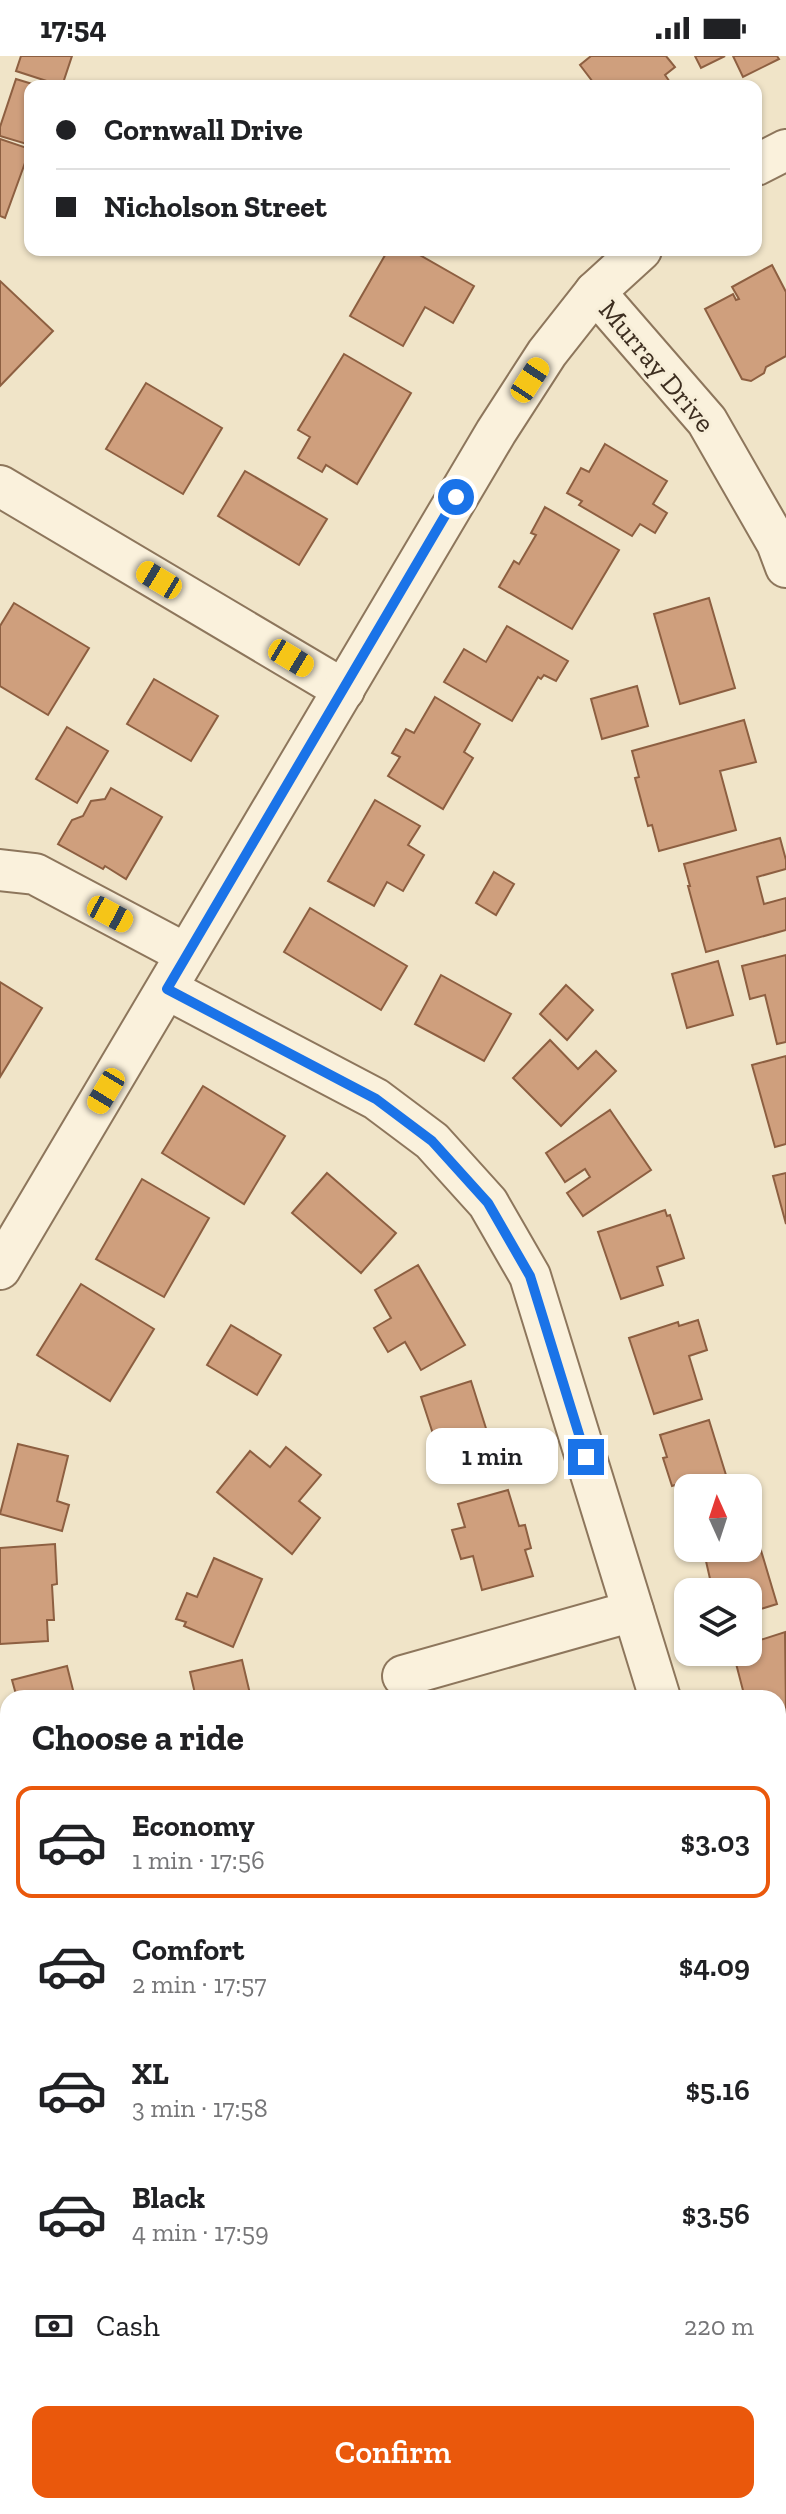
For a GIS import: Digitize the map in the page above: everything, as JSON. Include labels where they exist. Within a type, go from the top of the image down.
[{"type":"street","points":[[762,162],[786,150]]},
{"type":"street","points":[[0,1269],[496,432],[547,353],[595,292],[634,256]]},
{"type":"street","name":"Murray Drive","points":[[595,292],[707,421],[777,543],[786,567]]},
{"type":"street","points":[[0,486],[344,690]]},
{"type":"street","points":[[0,870],[35,874],[186,954]]},
{"type":"street","points":[[167,989],[376,1099],[432,1141],[488,1203],[530,1276],[658,1690]]},
{"type":"street","points":[[403,1676],[633,1611]]},
{"type":"building","points":[[21,56],[72,56],[64,80],[44,80],[16,71]]},
{"type":"building","points":[[591,56],[666,56],[675,67],[665,75],[668,80],[591,80],[580,65]]},
{"type":"building","points":[[695,56],[725,56],[701,68]]},
{"type":"building","points":[[733,56],[777,56],[779,59],[743,77]]},
{"type":"building","points":[[16,79],[24,81],[24,143],[0,136],[0,127]]},
{"type":"building","points":[[0,139],[24,147],[24,166],[5,218],[0,216]]},
{"type":"building","points":[[385,256],[422,256],[474,286],[453,323],[425,307],[403,346],[350,316]]},
{"type":"building","points":[[772,265],[786,292],[786,356],[766,367],[764,373],[751,381],[742,379],[705,309],[733,294],[736,300],[739,299],[732,287]]},
{"type":"building","points":[[0,281],[53,331],[0,386]]},
{"type":"building","points":[[344,354],[411,393],[357,484],[326,465],[322,472],[298,458],[310,437],[298,430]]},
{"type":"building","points":[[146,383],[222,428],[183,494],[106,449]]},
{"type":"building","points":[[605,444],[667,481],[653,504],[667,513],[655,533],[640,524],[632,536],[579,505],[582,501],[567,493],[581,468],[589,472]]},
{"type":"building","points":[[245,471],[327,519],[299,565],[218,516]]},
{"type":"building","points":[[545,507],[619,550],[572,629],[499,587],[514,561],[519,564],[536,535],[531,533]]},
{"type":"building","points":[[709,598],[735,688],[680,704],[654,614]]},
{"type":"building","points":[[14,603],[89,648],[48,715],[0,686],[0,626]]},
{"type":"building","points":[[507,626],[568,661],[556,681],[544,675],[541,679],[538,677],[512,721],[444,682],[464,649],[486,662]]},
{"type":"building","points":[[154,679],[218,716],[191,761],[127,724]]},
{"type":"building","points":[[637,686],[648,726],[602,739],[591,699]]},
{"type":"building","points":[[435,697],[480,724],[464,752],[473,758],[443,809],[388,776],[400,757],[392,753],[406,729],[414,733]]},
{"type":"building","points":[[744,720],[756,762],[720,771],[736,830],[659,851],[652,825],[648,826],[635,778],[639,777],[632,751]]},
{"type":"building","points":[[67,727],[108,751],[77,803],[36,779]]},
{"type":"building","points":[[111,788],[162,817],[126,879],[58,844],[72,820],[83,816],[91,801],[105,799]]},
{"type":"building","points":[[375,800],[420,826],[408,845],[424,855],[403,891],[387,882],[374,906],[328,881]]},
{"type":"building","points":[[780,838],[786,869],[757,877],[764,904],[786,898],[786,930],[706,952],[684,864]]},
{"type":"building","points":[[494,872],[514,884],[496,915],[476,903]]},
{"type":"building","points":[[310,908],[407,966],[381,1010],[284,952]]},
{"type":"building","points":[[786,955],[786,1042],[777,1044],[765,995],[750,999],[742,966]]},
{"type":"building","points":[[718,961],[733,1015],[687,1028],[672,974]]},
{"type":"building","points":[[441,975],[511,1014],[484,1061],[415,1024]]},
{"type":"building","points":[[0,982],[42,1008],[0,1077]]},
{"type":"building","points":[[566,985],[593,1010],[567,1040],[540,1014]]},
{"type":"building","points":[[550,1040],[578,1069],[596,1051],[616,1071],[561,1126],[513,1078]]},
{"type":"building","points":[[786,1056],[786,1144],[775,1147],[752,1065]]},
{"type":"building","points":[[203,1086],[285,1136],[244,1204],[162,1153]]},
{"type":"building","points":[[610,1110],[651,1170],[583,1216],[567,1193],[590,1177],[585,1169],[565,1182],[546,1153]]},
{"type":"building","points":[[327,1173],[396,1233],[361,1273],[292,1213]]},
{"type":"building","points":[[786,1173],[786,1224],[773,1176]]},
{"type":"building","points":[[142,1179],[209,1218],[164,1297],[96,1259]]},
{"type":"building","points":[[665,1210],[667,1216],[670,1215],[684,1258],[657,1267],[663,1285],[621,1299],[598,1232]]},
{"type":"building","points":[[418,1265],[465,1345],[421,1370],[405,1342],[388,1352],[374,1328],[391,1318],[375,1290]]},
{"type":"building","points":[[81,1284],[154,1329],[110,1401],[37,1355]]},
{"type":"building","points":[[698,1320],[707,1350],[689,1356],[702,1399],[654,1414],[629,1338],[678,1322],[679,1326]]},
{"type":"building","points":[[231,1325],[281,1355],[257,1395],[207,1365]]},
{"type":"building","points":[[471,1381],[497,1463],[448,1480],[421,1397]]},
{"type":"building","points":[[709,1420],[726,1474],[674,1474],[672,1486],[660,1435]]},
{"type":"building","points":[[18,1444],[68,1456],[57,1501],[69,1505],[62,1531],[0,1514]]},
{"type":"building","points":[[286,1447],[321,1475],[299,1501],[320,1518],[292,1554],[217,1492],[250,1451],[270,1467]]},
{"type":"building","points":[[508,1490],[519,1526],[525,1525],[531,1548],[525,1550],[533,1576],[482,1590],[473,1556],[461,1559],[452,1530],[465,1527],[458,1504]]},
{"type":"building","points":[[55,1544],[57,1584],[52,1585],[54,1620],[47,1620],[48,1641],[0,1644],[0,1548]]},
{"type":"building","points":[[762,1554],[777,1604],[762,1609],[762,1578],[710,1578],[706,1562],[762,1562]]},
{"type":"building","points":[[214,1558],[262,1579],[233,1647],[184,1626],[186,1622],[176,1619],[187,1593],[197,1597]]},
{"type":"building","points":[[785,1632],[786,1690],[743,1690],[737,1666],[762,1666],[762,1639]]},
{"type":"building","points":[[242,1660],[249,1690],[194,1690],[190,1672]]},
{"type":"building","points":[[67,1666],[73,1690],[15,1690],[12,1680]]},
{"type":"route","points":[[456,497],[167,989],[376,1099],[432,1141],[488,1203],[530,1276],[586,1457]]}]
